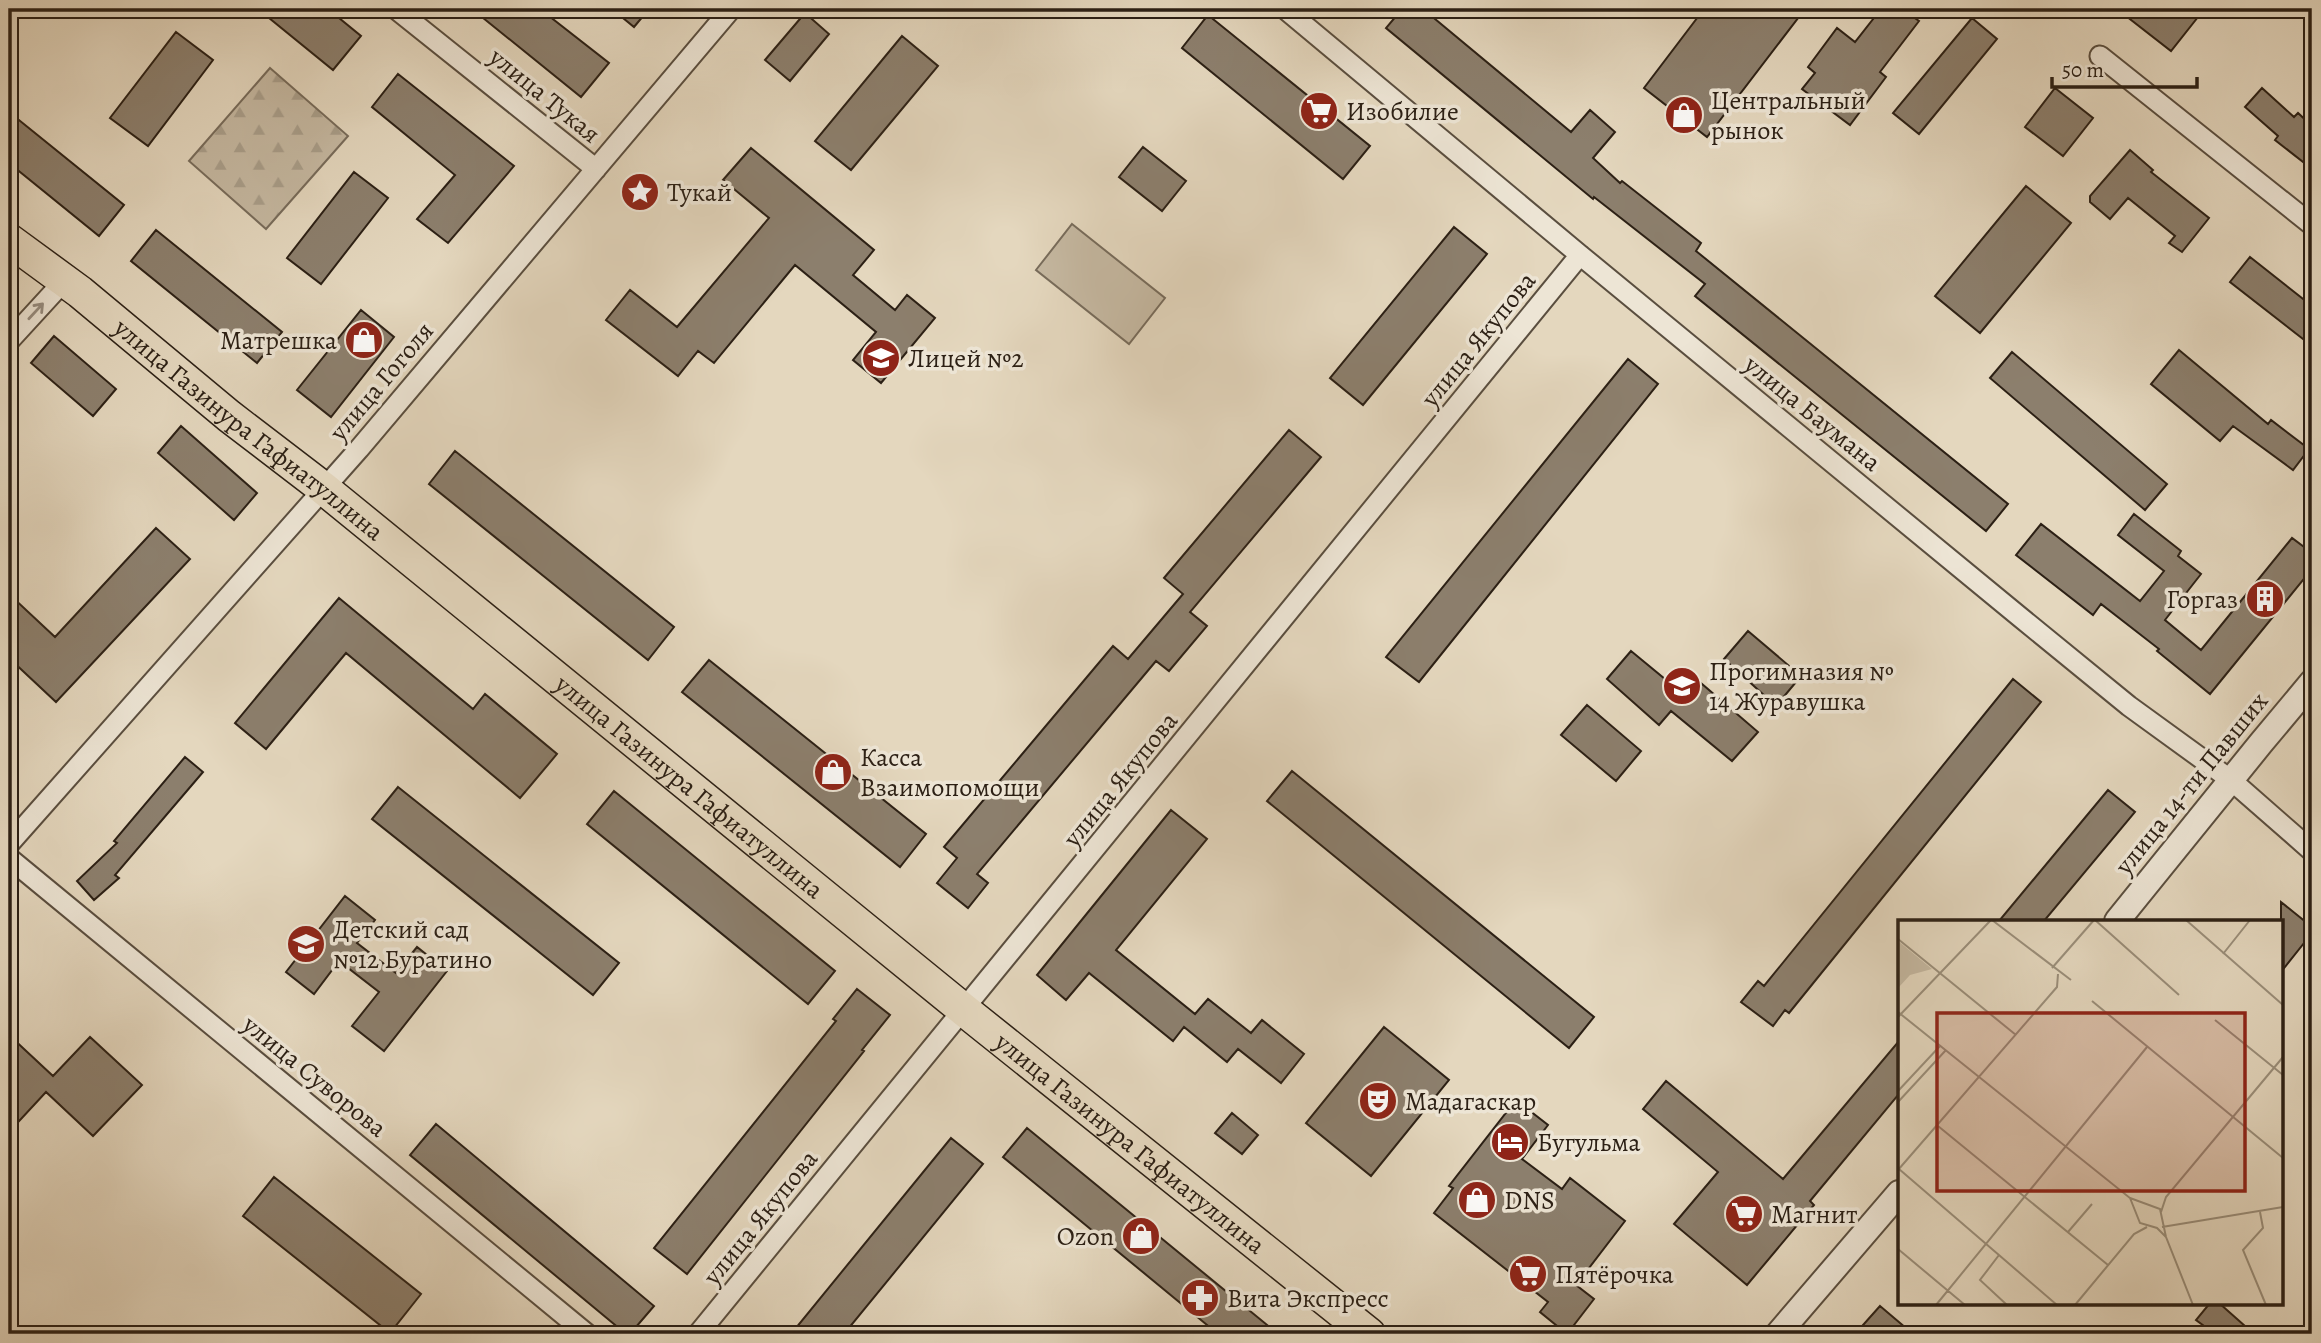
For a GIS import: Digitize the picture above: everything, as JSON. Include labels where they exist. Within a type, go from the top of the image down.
[{"type":"main road","name":"улица Газинура Гафиатуллина","points":[[12,249],[80,292],[229,416],[323,488],[964,1010],[1369,1334]]},
{"type":"street","name":"улица Тукая","points":[[396,9],[596,169]]},
{"type":"street","name":"улица Гоголя","points":[[9,844],[323,488],[731,9]]},
{"type":"street","name":"улица Баумана","points":[[1285,9],[1580,256],[2129,706],[2231,780],[2312,851]]},
{"type":"street","points":[[2101,56],[2312,225]]},
{"type":"street","name":"улица Якупова","points":[[698,1334],[1580,256]]},
{"type":"street","points":[[9,341],[64,281]]},
{"type":"street","name":"улица 14-ти Павших","points":[[2118,920],[2312,682]]},
{"type":"street","name":"улица Суворова","points":[[9,858],[587,1334]]},
{"type":"street","points":[[1778,1334],[1898,1194]]},
{"type":"green space","points":[[270,68],[348,136],[266,229],[189,161]]},
{"type":"green space","points":[[1072,224],[1165,298],[1129,344],[1036,270]]},
{"type":"building","points":[[258,9],[328,9],[361,36],[333,70]]},
{"type":"building","points":[[472,9],[540,9],[609,63],[581,97]]},
{"type":"building","points":[[612,9],[649,9],[634,27]]},
{"type":"building","points":[[1402,9],[1423,9],[1571,132],[1590,110],[1615,132],[1593,158],[1620,183],[1622,181],[1701,243],[1696,251],[2008,504],[1986,531],[1695,296],[1705,284],[1594,197],[1593,199],[1386,28]]},
{"type":"building","points":[[1704,9],[1805,9],[1707,137],[1644,88]]},
{"type":"building","points":[[1881,9],[1902,9],[1919,21],[1880,72],[1886,77],[1850,125],[1802,89],[1815,73],[1808,67],[1837,28],[1855,42]]},
{"type":"building","points":[[2117,9],[2187,9],[2198,17],[2171,51]]},
{"type":"building","points":[[805,13],[829,34],[790,81],[765,60]]},
{"type":"building","points":[[1208,15],[1370,146],[1343,179],[1182,48]]},
{"type":"building","points":[[1972,18],[1997,39],[1919,134],[1893,113]]},
{"type":"building","points":[[176,32],[213,60],[148,146],[110,118]]},
{"type":"building","points":[[902,36],[938,66],[851,170],[815,141]]},
{"type":"building","points":[[398,74],[514,166],[448,243],[417,219],[455,175],[372,107]]},
{"type":"building","points":[[2055,88],[2093,118],[2063,156],[2025,127]]},
{"type":"building","points":[[2262,88],[2294,117],[2298,113],[2312,126],[2312,169],[2275,140],[2278,136],[2245,107]]},
{"type":"building","points":[[9,112],[124,205],[99,236],[9,163]]},
{"type":"building","points":[[1143,147],[1186,181],[1162,211],[1119,177]]},
{"type":"building","points":[[751,148],[874,250],[853,275],[895,310],[907,295],[935,318],[881,383],[853,360],[876,332],[795,265],[714,363],[698,351],[678,376],[606,320],[630,290],[677,327],[769,218],[723,180]]},
{"type":"building","points":[[2130,150],[2153,170],[2151,172],[2209,218],[2182,252],[2169,243],[2175,236],[2128,198],[2110,219],[2090,202],[2090,196]]},
{"type":"building","points":[[354,172],[388,198],[321,284],[287,258]]},
{"type":"building","points":[[2026,186],[2071,223],[1980,333],[1935,296]]},
{"type":"building","points":[[1454,227],[1487,254],[1363,405],[1330,378]]},
{"type":"building","points":[[156,230],[282,332],[257,363],[131,261]]},
{"type":"building","points":[[2250,257],[2312,306],[2312,346],[2230,282]]},
{"type":"building","points":[[361,310],[394,337],[331,417],[297,390]]},
{"type":"building","points":[[54,336],[116,389],[93,416],[31,363]]},
{"type":"building","points":[[2179,350],[2268,424],[2271,420],[2309,449],[2293,470],[2233,426],[2220,441],[2151,384]]},
{"type":"building","points":[[2012,352],[2167,484],[2145,510],[1990,378]]},
{"type":"building","points":[[1628,359],[1658,384],[1419,682],[1386,657]]},
{"type":"building","points":[[181,426],[257,493],[234,520],[158,453]]},
{"type":"building","points":[[1289,430],[1321,457],[1190,612],[1207,626],[1169,671],[1156,661],[977,874],[988,883],[968,908],[937,883],[957,858],[944,847],[1113,646],[1128,659],[1183,594],[1164,578]]},
{"type":"building","points":[[455,451],[674,627],[648,660],[429,484]]},
{"type":"building","points":[[2134,514],[2181,551],[2178,556],[2201,574],[2165,620],[2201,650],[2292,538],[2312,553],[2312,569],[2210,694],[2157,651],[2159,649],[2101,604],[2093,615],[2016,555],[2041,524],[2140,601],[2164,571],[2118,535]]},
{"type":"building","points":[[156,528],[190,559],[56,702],[9,658],[9,594],[55,637]]},
{"type":"building","points":[[339,598],[473,709],[485,694],[557,754],[520,798],[346,653],[266,749],[235,723]]},
{"type":"building","points":[[1748,631],[1801,676],[1776,706],[1724,659]]},
{"type":"building","points":[[1631,651],[1682,693],[1695,678],[1758,732],[1732,761],[1671,711],[1659,725],[1607,679]]},
{"type":"building","points":[[709,660],[926,834],[900,867],[682,692]]},
{"type":"building","points":[[2013,679],[2041,702],[1789,1013],[1785,1010],[1773,1026],[1741,1002],[1758,981],[1764,986]]},
{"type":"building","points":[[1587,705],[1641,751],[1616,781],[1561,735]]},
{"type":"building","points":[[185,757],[203,772],[115,875],[119,878],[94,900],[77,881],[117,843],[114,841]]},
{"type":"building","points":[[1292,771],[1594,1017],[1569,1048],[1267,801]]},
{"type":"building","points":[[398,787],[619,963],[593,995],[372,819]]},
{"type":"building","points":[[2108,790],[2135,812],[2045,920],[2000,920]]},
{"type":"building","points":[[614,791],[835,971],[808,1004],[587,824]]},
{"type":"building","points":[[1171,810],[1207,839],[1116,950],[1195,1014],[1208,999],[1251,1033],[1262,1020],[1304,1054],[1281,1083],[1238,1049],[1227,1062],[1184,1027],[1173,1041],[1089,973],[1066,1000],[1037,975]]},
{"type":"building","points":[[345,896],[375,920],[357,943],[396,973],[417,947],[447,971],[384,1051],[352,1026],[379,992],[339,961],[314,994],[286,972]]},
{"type":"building","points":[[2281,902],[2312,927],[2312,933],[2282,971],[2282,920]]},
{"type":"building","points":[[857,989],[890,1015],[687,1274],[654,1248],[836,1021],[833,1019]]},
{"type":"building","name":"Мадагаскар","points":[[1384,1027],[1449,1080],[1371,1176],[1306,1123]]},
{"type":"building","points":[[9,1035],[53,1076],[90,1037],[142,1085],[93,1136],[46,1092],[9,1132]]},
{"type":"building","points":[[1898,1042],[1898,1095],[1810,1201],[1814,1205],[1747,1285],[1674,1224],[1718,1172],[1643,1109],[1666,1081],[1783,1179]]},
{"type":"building","points":[[1516,1100],[1548,1125],[1522,1159],[1562,1189],[1570,1178],[1625,1221],[1576,1285],[1594,1299],[1567,1334],[1540,1312],[1548,1302],[1434,1213],[1453,1188],[1449,1186]]},
{"type":"building","points":[[1232,1113],[1258,1135],[1242,1154],[1215,1133]]},
{"type":"building","points":[[436,1124],[654,1306],[630,1334],[626,1334],[410,1155]]},
{"type":"building","points":[[1027,1128],[1278,1334],[1218,1334],[1003,1157]]},
{"type":"building","points":[[951,1138],[983,1164],[844,1334],[791,1334]]},
{"type":"building","points":[[274,1177],[421,1294],[390,1333],[243,1216]]},
{"type":"building","points":[[2209,1304],[2220,1304],[2254,1334],[2215,1334],[2196,1320]]},
{"type":"building","points":[[1880,1306],[1913,1334],[1855,1334]]},
{"type":"place","name":"Изобилие","points":[[1319,111]]},
{"type":"place","name":"Центральный рынок","points":[[1684,115]]},
{"type":"place","name":"Тукай","points":[[640,192]]},
{"type":"place","name":"Матрешка","points":[[364,340]]},
{"type":"place","name":"Лицей №2","points":[[881,358]]},
{"type":"place","name":"Горгаз","points":[[2265,599]]},
{"type":"place","name":"Прогимназия № 14 Журавушка","points":[[1682,686]]},
{"type":"place","name":"Касса Взаимопомощи","points":[[833,772]]},
{"type":"place","name":"Детский сад №12 Буратино","points":[[306,944]]},
{"type":"place","name":"Мадагаскар","points":[[1378,1101]]},
{"type":"place","name":"Бугульма","points":[[1510,1142]]},
{"type":"place","name":"DNS","points":[[1477,1200]]},
{"type":"place","name":"Магнит","points":[[1744,1214]]},
{"type":"place","name":"Ozon","points":[[1141,1236]]},
{"type":"place","name":"Пятёрочка","points":[[1528,1274]]},
{"type":"place","name":"Вита Экспресс","points":[[1200,1298]]}]
